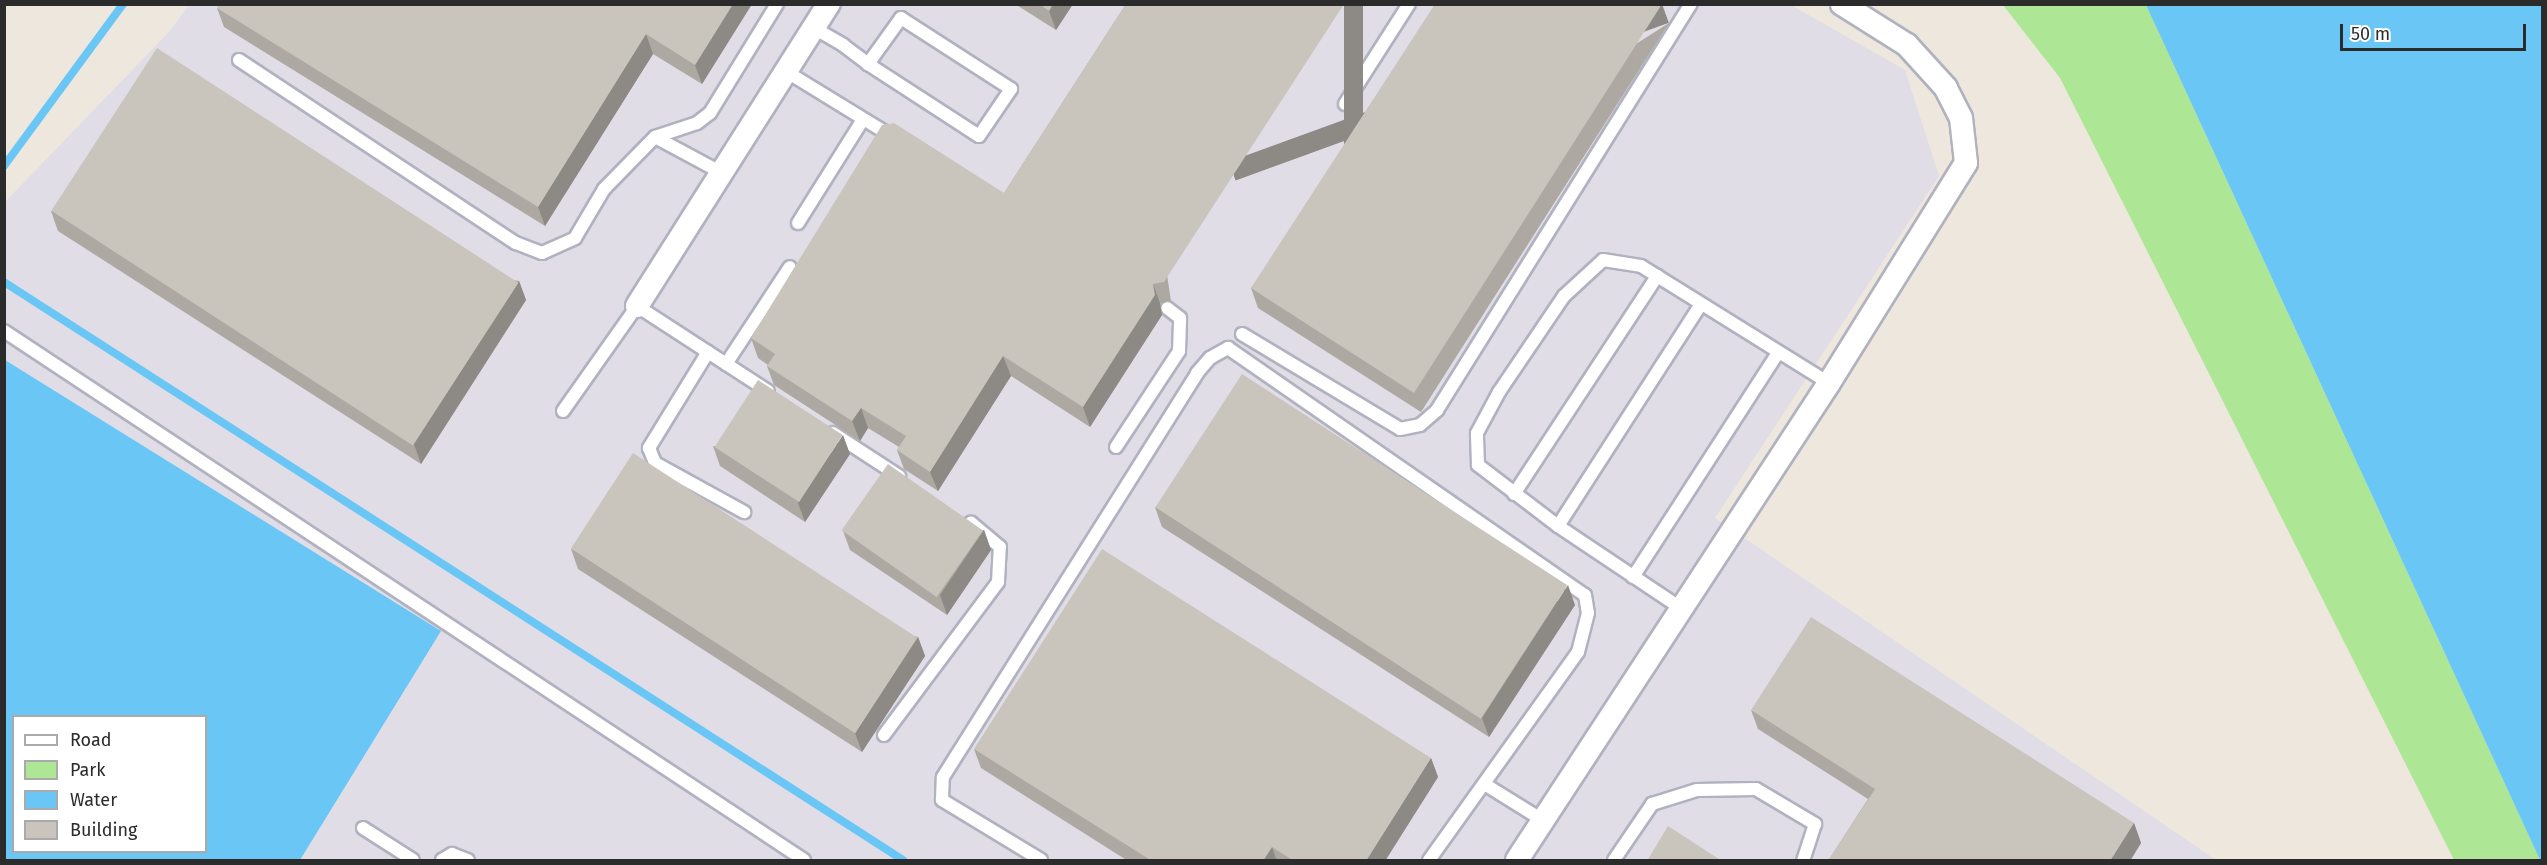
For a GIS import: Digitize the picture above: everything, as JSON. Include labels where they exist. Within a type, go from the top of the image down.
[{"type":"street","points":[[637,306],[829,4]]},
{"type":"street","points":[[1517,861],[1829,383],[1966,162],[1961,118],[1946,88],[1906,45],[1842,4]]},
{"type":"lane","points":[[239,60],[516,243],[542,253],[575,238],[604,189],[655,137],[697,123],[710,113],[777,4]]},
{"type":"lane","points":[[1345,104],[1409,4]]},
{"type":"lane","points":[[1242,334],[1400,429],[1420,425],[1437,411],[1691,4]]},
{"type":"lane","points":[[814,28],[868,64],[979,136],[1011,88],[901,18],[868,64]]},
{"type":"lane","points":[[786,72],[862,121],[894,138]]},
{"type":"lane","points":[[798,223],[862,121]]},
{"type":"lane","points":[[655,137],[722,173]]},
{"type":"lane","points":[[1682,609],[1558,526],[1478,465],[1478,433],[1499,392],[1564,296],[1603,260],[1641,266],[1829,383]]},
{"type":"lane","points":[[726,364],[790,267]]},
{"type":"lane","points":[[1514,494],[1657,276]]},
{"type":"lane","points":[[1558,526],[1701,304]]},
{"type":"lane","points":[[563,411],[637,306],[776,397]]},
{"type":"lane","points":[[1116,447],[1179,351],[1180,318],[1167,308]]},
{"type":"lane","points":[[4,331],[804,861]]},
{"type":"lane","points":[[1041,861],[942,800],[943,777],[1197,373],[1210,358],[1228,348],[1584,595],[1588,613],[1578,652],[1486,785],[1429,861]]},
{"type":"lane","points":[[708,352],[649,448],[655,463],[744,512]]},
{"type":"lane","points":[[1633,577],[1778,353]]},
{"type":"lane","points":[[826,429],[915,487]]},
{"type":"lane","points":[[884,735],[998,582],[1000,547],[955,513]]},
{"type":"lane","points":[[1486,785],[1544,821]]},
{"type":"lane","points":[[1614,861],[1652,804],[1697,790],[1756,789],[1815,824],[1803,861]]},
{"type":"lane","points":[[363,828],[412,861]]},
{"type":"lane","points":[[442,861],[452,854],[468,861]]},
{"type":"shaded area","points":[[189,5],[1791,5],[1905,70],[1939,176],[1715,518],[2216,860],[5,860],[4,203],[169,32]]},
{"type":"green space","points":[[2003,5],[2146,5],[2540,860],[2454,860],[2060,78]]},
{"type":"water","points":[[2146,5],[2542,5],[2542,860],[2540,860]]},
{"type":"water","points":[[5,360],[441,631],[300,860],[5,860]]},
{"type":"building","points":[[219,4],[733,4],[695,65],[646,34],[538,207],[217,8]]},
{"type":"building","points":[[1039,4],[1053,4],[1049,11]]},
{"type":"building","points":[[1126,4],[1344,4],[1164,282],[1153,284],[1155,295],[1083,407],[1003,356],[930,472],[897,450],[906,436],[861,408],[852,421],[767,366],[775,354],[751,338],[882,125],[894,123],[1004,193]]},
{"type":"building","points":[[1435,4],[1662,4],[1414,393],[1251,288]]},
{"type":"building","points":[[157,48],[518,283],[413,445],[51,211]]},
{"type":"building","points":[[1242,374],[1567,585],[1481,719],[1155,507]]},
{"type":"building","points":[[758,380],[843,435],[799,502],[714,447]]},
{"type":"building","points":[[633,453],[917,638],[855,733],[571,549]]},
{"type":"building","points":[[888,464],[983,531],[937,597],[842,530]]},
{"type":"building","points":[[1102,549],[1431,758],[1366,861],[1294,861],[1272,847],[1263,861],[1152,861],[974,749]]},
{"type":"building","points":[[1811,617],[2134,823],[2110,861],[1828,861],[1875,789],[1751,710]]},
{"type":"building","points":[[1668,826],[1722,861],[1647,861]]},
{"type":"waterway","points":[[4,166],[123,4]]},
{"type":"waterway","points":[[4,282],[903,860]]}]
